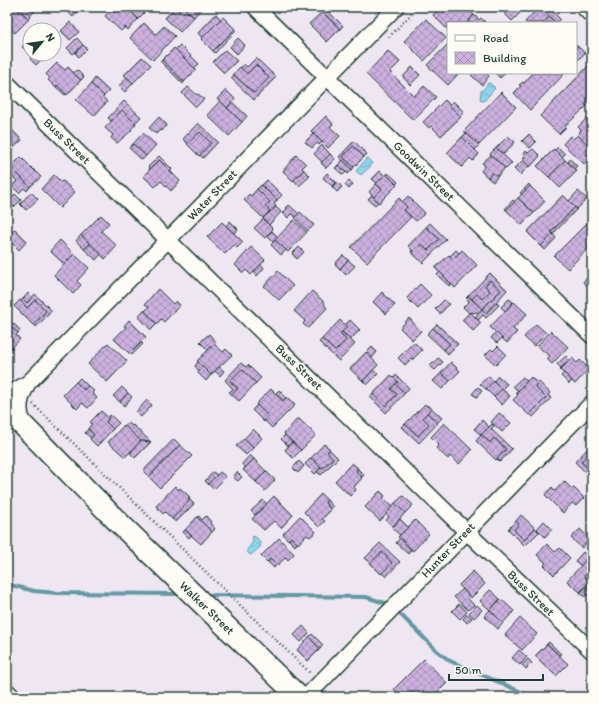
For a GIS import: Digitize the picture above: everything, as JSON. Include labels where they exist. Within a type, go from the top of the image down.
[{"type":"main road","name":"Walker Street","points":[[7,409],[16,426],[207,607],[299,697]]},
{"type":"street","name":"Goodwin Street","points":[[255,7],[592,336]]},
{"type":"street","name":"Water Street","points":[[7,393],[28,383],[396,7]]},
{"type":"street","points":[[583,7],[592,16]]},
{"type":"street","name":"Buss Street","points":[[7,82],[466,531],[592,651]]},
{"type":"street","name":"Water Street","points":[[16,426],[20,417],[19,410],[22,394],[28,383]]},
{"type":"street","name":"Hunter Street","points":[[306,697],[592,403]]},
{"type":"street","points":[[7,691],[13,697]]},
{"type":"path","points":[[389,37],[418,7]]},
{"type":"path","points":[[29,400],[312,676]]},
{"type":"path","points":[[330,693],[334,697]]},
{"type":"water","points":[[488,83],[495,88],[484,101],[482,101],[480,99],[481,91]]},
{"type":"water","points":[[367,158],[373,164],[361,175],[356,171]]},
{"type":"water","points":[[253,536],[257,538],[261,544],[260,547],[251,555],[247,550],[253,542]]},
{"type":"building","points":[[7,7],[18,7],[17,8],[29,19],[26,22],[22,22],[22,26],[15,33],[8,27],[9,26],[7,24]]},
{"type":"building","points":[[31,7],[35,11],[28,18],[17,8]]},
{"type":"building","points":[[72,7],[82,7],[73,17],[68,12]]},
{"type":"building","points":[[119,7],[126,7],[138,19],[128,30],[125,27],[121,31],[105,16],[111,9],[114,12]]},
{"type":"building","points":[[126,7],[148,7],[149,8],[138,19]]},
{"type":"building","points":[[175,7],[179,11],[183,7],[194,17],[180,32],[165,18]]},
{"type":"building","points":[[183,7],[203,7],[194,17]]},
{"type":"building","points":[[326,7],[343,26],[340,29],[322,12]]},
{"type":"building","points":[[441,7],[469,7],[471,9],[470,11],[474,15],[468,22],[447,22],[447,29],[433,15]]},
{"type":"building","points":[[510,7],[516,7],[521,12],[512,21],[504,13]]},
{"type":"building","points":[[539,7],[541,7],[549,17],[544,22],[525,22]]},
{"type":"building","points":[[545,7],[548,7],[560,19],[555,22],[542,10]]},
{"type":"building","points":[[322,12],[340,29],[327,42],[309,24]]},
{"type":"building","points":[[216,14],[221,19],[202,38],[198,33]]},
{"type":"building","points":[[474,15],[479,20],[481,18],[485,22],[468,22]]},
{"type":"building","points":[[223,17],[235,29],[213,51],[201,39]]},
{"type":"building","points":[[549,17],[555,22],[544,22]]},
{"type":"building","points":[[426,19],[446,38],[424,61],[404,41]]},
{"type":"building","points":[[70,22],[79,32],[70,40],[62,32],[62,30]]},
{"type":"building","points":[[144,23],[156,34],[164,26],[175,36],[153,60],[130,38]]},
{"type":"building","points":[[235,29],[236,30],[215,53],[213,51]]},
{"type":"building","points":[[77,38],[83,45],[73,54],[67,48]]},
{"type":"building","points":[[238,38],[245,45],[237,54],[230,47]]},
{"type":"building","points":[[83,45],[87,49],[79,57],[75,53]]},
{"type":"building","points":[[180,45],[199,64],[194,68],[175,50]]},
{"type":"building","points":[[447,45],[447,74],[458,74],[448,85],[427,65]]},
{"type":"building","points":[[577,46],[585,53],[577,61]]},
{"type":"building","points":[[174,48],[196,70],[184,82],[162,60]]},
{"type":"building","points":[[225,50],[237,61],[224,73],[213,62]]},
{"type":"building","points":[[388,51],[400,62],[390,72],[414,96],[424,86],[436,97],[413,120],[366,74]]},
{"type":"building","points":[[142,57],[151,65],[133,83],[124,75]]},
{"type":"building","points":[[256,58],[276,77],[254,100],[231,78],[234,75],[254,93],[269,78],[256,65],[247,74],[241,68],[244,64],[247,67]]},
{"type":"building","points":[[162,60],[184,82],[183,84],[160,61]]},
{"type":"building","points":[[592,62],[592,98],[585,105],[587,106],[565,126],[566,127],[559,134],[540,116]]},
{"type":"building","points":[[57,63],[65,70],[68,67],[81,80],[67,95],[57,85],[55,87],[48,80],[50,78],[46,74]]},
{"type":"building","points":[[256,65],[269,78],[254,93],[233,74],[240,67],[247,74]]},
{"type":"building","points":[[412,67],[420,75],[410,85],[403,77]]},
{"type":"building","points":[[77,70],[84,77],[81,80],[73,73]]},
{"type":"building","points":[[487,74],[489,76],[482,85],[471,75]]},
{"type":"building","points":[[496,74],[504,74],[500,78]]},
{"type":"building","points":[[564,74],[530,110],[514,93],[521,86],[519,85],[523,82],[524,83],[531,75]]},
{"type":"building","points":[[127,77],[133,83],[125,92],[119,86]]},
{"type":"building","points":[[95,78],[109,91],[104,96],[91,84]]},
{"type":"building","points":[[91,84],[104,96],[103,97],[107,102],[94,116],[76,100]]},
{"type":"building","points":[[57,85],[66,94],[65,95],[56,87]]},
{"type":"building","points":[[188,87],[204,99],[196,107],[182,93]]},
{"type":"building","points":[[226,90],[235,99],[227,108],[217,99]]},
{"type":"building","points":[[501,92],[516,107],[479,145],[464,131]]},
{"type":"building","points":[[445,100],[461,117],[441,136],[431,126],[429,128],[423,122]]},
{"type":"building","points":[[124,101],[141,117],[135,123],[122,110],[111,121],[108,118]]},
{"type":"building","points":[[220,101],[242,122],[229,136],[207,115]]},
{"type":"building","points":[[453,101],[464,112],[460,116],[449,105]]},
{"type":"building","points":[[232,102],[247,116],[242,122],[227,108]]},
{"type":"building","points":[[122,110],[136,124],[131,129],[132,130],[117,143],[111,138],[113,135],[105,128]]},
{"type":"building","points":[[326,116],[333,124],[330,127],[340,136],[328,148],[311,131]]},
{"type":"building","points":[[159,117],[167,125],[162,131],[161,129],[156,134],[149,128]]},
{"type":"building","points":[[586,119],[592,125],[592,149],[578,135],[581,130],[578,127]]},
{"type":"building","points":[[198,123],[218,142],[203,158],[183,139]]},
{"type":"building","points":[[7,125],[22,140],[7,154],[7,145],[13,139],[7,133]]},
{"type":"building","points":[[200,132],[211,143],[199,156],[187,144]]},
{"type":"building","points":[[7,133],[13,139],[7,145]]},
{"type":"building","points":[[143,133],[156,145],[146,156],[133,144]]},
{"type":"building","points":[[466,133],[479,145],[475,150],[462,137]]},
{"type":"building","points":[[313,134],[322,142],[319,145],[317,143],[312,148],[305,142]]},
{"type":"building","points":[[529,134],[536,142],[530,148],[522,141]]},
{"type":"building","points":[[578,135],[592,149],[592,153],[588,156],[590,158],[584,164],[563,144],[570,136],[573,139]]},
{"type":"building","points":[[508,136],[515,142],[504,154],[496,148]]},
{"type":"building","points":[[462,137],[479,154],[473,161],[470,158],[462,167],[447,153]]},
{"type":"building","points":[[354,141],[367,154],[364,157],[353,146],[343,157],[354,167],[352,170],[339,157]]},
{"type":"building","points":[[133,144],[146,156],[142,160],[129,148]]},
{"type":"building","points":[[322,145],[330,154],[322,162],[314,154]]},
{"type":"building","points":[[353,146],[364,157],[354,167],[343,157]]},
{"type":"building","points":[[558,147],[565,154],[562,157],[555,150]]},
{"type":"building","points":[[496,148],[512,163],[506,169],[490,154]]},
{"type":"building","points":[[533,149],[540,156],[530,167],[522,160],[525,157],[523,155],[526,151],[528,153]]},
{"type":"building","points":[[554,149],[565,160],[549,177],[537,166]]},
{"type":"building","points":[[330,154],[335,159],[326,168],[321,163]]},
{"type":"building","points":[[296,155],[306,164],[302,168],[304,170],[293,181],[283,171]]},
{"type":"building","points":[[491,155],[505,168],[497,177],[492,173],[488,178],[481,171],[485,166],[482,163]]},
{"type":"building","points":[[159,156],[172,169],[170,171],[159,160],[150,169],[148,167]]},
{"type":"building","points":[[21,157],[41,177],[30,187],[11,167]]},
{"type":"building","points":[[570,159],[577,166],[574,169],[568,162]]},
{"type":"building","points":[[159,160],[180,181],[171,191],[161,181],[155,187],[143,176]]},
{"type":"building","points":[[343,160],[352,170],[348,174],[338,165]]},
{"type":"building","points":[[523,160],[529,166],[520,175],[514,169]]},
{"type":"building","points":[[565,160],[577,171],[560,188],[549,177]]},
{"type":"building","points":[[338,165],[346,172],[343,175],[335,168]]},
{"type":"building","points":[[11,167],[30,187],[27,191],[24,188],[19,193],[12,186],[17,181],[7,171]]},
{"type":"building","points":[[304,170],[310,176],[299,186],[294,180]]},
{"type":"building","points":[[380,171],[385,176],[377,183],[372,179]]},
{"type":"building","points":[[327,173],[336,182],[332,186],[323,178]]},
{"type":"building","points":[[388,173],[398,182],[396,184],[387,175]]},
{"type":"building","points":[[492,173],[498,176],[493,182],[488,178]]},
{"type":"building","points":[[386,174],[397,185],[379,203],[373,197],[382,189],[376,184]]},
{"type":"building","points":[[54,175],[75,192],[60,208],[41,189]]},
{"type":"building","points":[[267,180],[282,195],[277,200],[262,185]]},
{"type":"building","points":[[349,180],[353,184],[349,189],[345,185]]},
{"type":"building","points":[[337,182],[342,187],[337,192],[332,187]]},
{"type":"building","points":[[376,184],[382,189],[374,197],[369,192]]},
{"type":"building","points":[[529,184],[530,186],[522,194],[520,193]]},
{"type":"building","points":[[261,185],[277,200],[274,204],[276,206],[271,212],[265,206],[270,202],[257,189]]},
{"type":"building","points":[[530,186],[545,201],[534,213],[518,198]]},
{"type":"building","points":[[257,189],[270,202],[265,206],[270,211],[263,218],[244,200],[249,194],[251,196]]},
{"type":"building","points":[[578,191],[587,199],[577,209],[569,201]]},
{"type":"building","points":[[31,192],[38,199],[26,210],[20,204]]},
{"type":"building","points":[[15,194],[21,200],[14,207],[8,201]]},
{"type":"building","points":[[372,195],[378,202],[375,205],[368,199]]},
{"type":"building","points":[[563,195],[575,207],[551,232],[553,234],[541,246],[527,232]]},
{"type":"building","points":[[408,196],[425,213],[416,221],[404,210],[407,207],[402,202]]},
{"type":"building","points":[[399,198],[407,207],[404,210],[411,217],[367,262],[351,247]]},
{"type":"building","points":[[518,198],[534,213],[522,225],[506,210]]},
{"type":"building","points":[[513,200],[515,202],[506,210],[505,209]]},
{"type":"building","points":[[289,205],[299,214],[296,217],[292,214],[288,218],[283,213]]},
{"type":"building","points":[[276,207],[281,212],[269,225],[263,218]]},
{"type":"building","points":[[575,207],[577,209],[553,234],[551,232]]},
{"type":"building","points":[[300,212],[314,225],[308,231],[295,218]]},
{"type":"building","points":[[101,215],[109,223],[101,231],[117,246],[105,259],[81,235]]},
{"type":"building","points":[[592,218],[592,244],[568,269],[554,256]]},
{"type":"building","points":[[263,219],[273,229],[265,238],[254,228]]},
{"type":"building","points":[[294,220],[307,232],[288,252],[275,240]]},
{"type":"building","points":[[230,221],[238,229],[234,233],[226,226]]},
{"type":"building","points":[[222,222],[243,242],[237,248],[234,245],[225,254],[207,237]]},
{"type":"building","points":[[430,223],[446,239],[423,263],[411,252],[412,250],[414,252],[422,244],[428,250],[439,239],[426,227]]},
{"type":"building","points":[[426,227],[439,239],[428,250],[422,244],[414,252],[408,246]]},
{"type":"building","points":[[15,229],[27,241],[19,250],[7,238]]},
{"type":"building","points":[[272,231],[278,237],[273,242],[267,236]]},
{"type":"building","points":[[553,234],[556,238],[545,250],[541,246]]},
{"type":"building","points":[[81,235],[90,244],[84,249],[76,241]]},
{"type":"building","points":[[60,240],[74,254],[64,264],[50,251]]},
{"type":"building","points":[[275,240],[286,250],[281,255],[271,245]]},
{"type":"building","points":[[90,244],[101,254],[96,260],[84,249]]},
{"type":"building","points":[[251,247],[265,260],[251,275],[246,270],[243,273],[235,265]]},
{"type":"building","points":[[299,247],[304,252],[297,259],[292,254]]},
{"type":"building","points":[[456,250],[459,253],[453,259],[450,256]]},
{"type":"building","points":[[462,250],[477,265],[455,288],[435,268],[449,255],[453,259]]},
{"type":"building","points":[[74,254],[89,268],[77,281],[81,285],[73,294],[54,275]]},
{"type":"building","points":[[343,255],[348,260],[340,269],[335,264]]},
{"type":"building","points":[[348,260],[355,266],[346,275],[340,269]]},
{"type":"building","points":[[261,264],[264,268],[257,276],[254,272]]},
{"type":"building","points":[[278,271],[293,286],[279,300],[264,286]]},
{"type":"building","points":[[440,272],[451,284],[449,286],[437,275]]},
{"type":"building","points":[[592,272],[592,290],[583,282]]},
{"type":"building","points":[[490,273],[507,290],[486,313],[482,309],[501,290],[490,280],[485,286],[490,291],[482,299],[477,294],[472,299],[468,296]]},
{"type":"building","points":[[490,280],[501,290],[482,309],[472,299],[477,294],[482,299],[490,291],[485,286]]},
{"type":"building","points":[[420,284],[431,295],[418,309],[407,298]]},
{"type":"building","points":[[158,289],[173,304],[176,301],[180,305],[164,322],[161,319],[157,324],[145,311],[149,307],[145,304]]},
{"type":"building","points":[[312,291],[325,303],[324,304],[327,308],[308,328],[303,324],[305,321],[294,311]]},
{"type":"building","points":[[382,292],[395,305],[386,314],[373,302]]},
{"type":"building","points":[[28,293],[32,298],[27,303],[23,299]]},
{"type":"building","points":[[35,294],[52,311],[36,327],[34,324],[46,311],[35,300],[27,308],[20,301],[23,299],[27,303]]},
{"type":"building","points":[[468,296],[482,309],[480,312],[469,313],[463,307],[469,301],[466,298]]},
{"type":"building","points":[[509,299],[513,302],[505,311],[501,307]]},
{"type":"building","points":[[20,300],[27,308],[35,300],[46,311],[33,325],[14,306]]},
{"type":"building","points":[[444,300],[449,304],[440,314],[435,309]]},
{"type":"building","points":[[496,302],[499,305],[486,318],[483,315],[478,320],[475,317],[482,309],[486,313]]},
{"type":"building","points":[[514,302],[527,314],[513,329],[517,332],[507,343],[490,327]]},
{"type":"building","points":[[144,310],[157,324],[151,330],[138,316]]},
{"type":"building","points":[[470,312],[481,323],[473,331],[462,320]]},
{"type":"building","points":[[409,318],[421,331],[412,340],[400,328]]},
{"type":"building","points":[[129,320],[146,337],[130,354],[114,339],[126,327],[124,326]]},
{"type":"building","points":[[340,320],[347,327],[340,334],[346,340],[335,351],[322,339]]},
{"type":"building","points":[[350,320],[360,330],[351,339],[342,332],[347,327],[345,325]]},
{"type":"building","points":[[7,323],[18,333],[16,335],[20,339],[7,353]]},
{"type":"building","points":[[13,323],[20,330],[18,333],[10,326]]},
{"type":"building","points":[[437,324],[458,344],[448,354],[444,350],[450,344],[433,328]]},
{"type":"building","points":[[536,324],[546,333],[534,346],[524,337]]},
{"type":"building","points":[[433,328],[450,344],[444,350],[427,334]]},
{"type":"building","points":[[551,331],[568,347],[552,364],[547,359],[550,356],[537,346]]},
{"type":"building","points":[[342,332],[355,344],[339,361],[319,342],[322,339],[335,351],[346,340],[340,334]]},
{"type":"building","points":[[496,332],[502,338],[497,343],[491,338]]},
{"type":"building","points":[[209,334],[216,342],[208,350],[200,342]]},
{"type":"building","points":[[414,342],[422,350],[405,365],[398,358]]},
{"type":"building","points":[[108,343],[127,361],[107,382],[88,364]]},
{"type":"building","points":[[141,343],[143,344],[132,355],[131,353]]},
{"type":"building","points":[[214,344],[223,352],[226,349],[232,355],[211,375],[197,361]]},
{"type":"building","points":[[498,346],[506,354],[496,365],[485,355],[491,349],[493,351]]},
{"type":"building","points":[[372,347],[377,352],[372,358],[366,353]]},
{"type":"building","points":[[366,352],[378,365],[363,381],[350,369]]},
{"type":"building","points":[[566,356],[570,360],[561,368],[557,364]]},
{"type":"building","points":[[438,358],[443,362],[435,370],[430,366]]},
{"type":"building","points":[[572,358],[577,363],[580,360],[589,369],[575,384],[560,370]]},
{"type":"building","points":[[198,362],[211,375],[206,381],[198,373],[199,371],[195,366]]},
{"type":"building","points":[[451,362],[460,371],[450,381],[441,373]]},
{"type":"building","points":[[241,363],[246,367],[248,365],[261,378],[256,383],[242,369],[230,381],[238,388],[232,395],[229,392],[233,389],[225,380]]},
{"type":"building","points":[[219,367],[224,371],[220,376],[215,371]]},
{"type":"building","points":[[242,369],[256,383],[239,401],[232,395],[238,388],[230,381]]},
{"type":"building","points":[[373,370],[378,374],[367,385],[363,381]]},
{"type":"building","points":[[441,373],[450,381],[442,389],[433,381]]},
{"type":"building","points":[[564,373],[572,381],[569,384],[561,376]]},
{"type":"building","points":[[391,375],[398,382],[391,389],[397,394],[386,406],[373,394]]},
{"type":"building","points":[[396,375],[409,388],[405,393],[395,384],[398,382],[394,378]]},
{"type":"building","points":[[489,376],[494,381],[486,389],[480,384]]},
{"type":"building","points":[[498,376],[507,384],[502,389],[494,381]]},
{"type":"building","points":[[523,377],[527,381],[518,391],[513,386]]},
{"type":"building","points":[[531,377],[538,384],[535,387],[546,398],[529,415],[513,400],[518,395],[516,393]]},
{"type":"building","points":[[80,378],[88,386],[84,390],[76,382]]},
{"type":"building","points":[[494,381],[502,389],[494,397],[486,389]]},
{"type":"building","points":[[76,382],[84,390],[88,386],[94,391],[92,393],[97,398],[88,408],[82,403],[77,409],[63,395]]},
{"type":"building","points":[[539,382],[550,393],[548,395],[551,398],[533,417],[530,414],[546,398],[535,387]]},
{"type":"building","points":[[395,384],[405,393],[386,413],[370,397],[373,394],[386,406],[397,394],[391,389]]},
{"type":"building","points":[[122,387],[128,393],[120,402],[113,396]]},
{"type":"building","points":[[478,387],[482,391],[477,397],[472,394]]},
{"type":"building","points":[[271,389],[283,401],[287,397],[295,405],[272,428],[264,420],[268,416],[256,404]]},
{"type":"building","points":[[502,389],[510,396],[502,405],[494,397]]},
{"type":"building","points":[[279,390],[286,397],[283,401],[276,393]]},
{"type":"building","points":[[128,393],[132,397],[124,406],[120,402]]},
{"type":"building","points":[[147,400],[152,405],[141,417],[136,412]]},
{"type":"building","points":[[425,404],[431,410],[423,418],[429,424],[418,436],[405,424]]},
{"type":"building","points":[[257,405],[268,416],[264,422],[252,410]]},
{"type":"building","points":[[428,405],[442,418],[437,423],[427,413],[431,410],[427,406]]},
{"type":"building","points":[[101,411],[109,418],[106,422],[113,429],[97,446],[90,439],[94,435],[88,428],[92,424],[90,422]]},
{"type":"building","points":[[427,413],[438,423],[419,443],[402,427],[405,424],[418,436],[429,424],[423,418]]},
{"type":"building","points":[[499,413],[511,423],[502,432],[491,422]]},
{"type":"building","points":[[110,415],[119,423],[113,429],[106,422]]},
{"type":"building","points":[[298,418],[316,435],[301,450],[284,434]]},
{"type":"building","points":[[482,420],[489,427],[481,435],[474,429]]},
{"type":"building","points":[[128,422],[151,442],[140,441],[125,426]]},
{"type":"building","points":[[444,423],[472,450],[459,464],[450,456],[448,459],[436,448],[439,445],[431,437]]},
{"type":"building","points":[[492,424],[494,426],[491,429],[512,449],[500,462],[497,459],[506,449],[494,438],[490,443],[481,435]]},
{"type":"building","points":[[124,425],[141,441],[125,457],[108,442]]},
{"type":"building","points":[[88,429],[94,435],[91,438],[85,433]]},
{"type":"building","points":[[253,429],[262,438],[253,448],[244,439]]},
{"type":"building","points":[[285,435],[292,442],[288,446],[281,439]]},
{"type":"building","points":[[481,435],[490,443],[494,438],[506,449],[496,460],[476,441]]},
{"type":"building","points":[[174,439],[180,445],[149,477],[143,471]]},
{"type":"building","points":[[244,439],[253,448],[246,455],[236,446]]},
{"type":"building","points":[[140,441],[151,442],[135,458],[130,453]]},
{"type":"building","points":[[292,442],[301,450],[293,458],[285,450]]},
{"type":"building","points":[[324,444],[330,449],[327,452],[333,458],[322,468],[311,458]]},
{"type":"building","points":[[180,445],[192,456],[160,488],[149,477]]},
{"type":"building","points":[[591,445],[592,452],[581,462],[591,471],[588,475],[575,462]]},
{"type":"building","points":[[330,450],[338,458],[321,475],[317,472],[333,458],[327,452]]},
{"type":"building","points":[[591,451],[592,452],[592,472],[581,462]]},
{"type":"building","points":[[250,455],[254,459],[245,468],[242,464]]},
{"type":"building","points":[[311,458],[321,467],[315,474],[305,464]]},
{"type":"building","points":[[254,459],[266,471],[256,482],[243,470]]},
{"type":"building","points":[[299,461],[304,466],[298,473],[293,468]]},
{"type":"building","points":[[352,463],[358,468],[356,471],[362,478],[354,487],[356,490],[350,496],[335,481]]},
{"type":"building","points":[[358,469],[364,475],[362,477],[356,471]]},
{"type":"building","points":[[266,471],[275,480],[265,491],[256,482]]},
{"type":"building","points":[[213,472],[217,475],[208,484],[205,481]]},
{"type":"building","points":[[220,472],[226,477],[214,489],[208,484]]},
{"type":"building","points":[[237,472],[242,477],[238,481],[233,477]]},
{"type":"building","points":[[564,481],[584,498],[576,506],[572,503],[563,513],[545,495],[552,487],[555,491]]},
{"type":"building","points":[[175,486],[179,490],[180,488],[190,497],[188,499],[190,500],[172,519],[165,512],[163,514],[156,506]]},
{"type":"building","points":[[380,491],[385,496],[383,498],[393,507],[380,521],[365,507]]},
{"type":"building","points":[[321,494],[327,500],[325,503],[331,510],[322,519],[325,521],[319,527],[304,512]]},
{"type":"building","points":[[274,496],[293,515],[281,528],[274,521],[264,530],[252,519]]},
{"type":"building","points":[[403,496],[413,505],[405,513],[395,503]]},
{"type":"building","points":[[190,500],[194,504],[176,522],[172,519]]},
{"type":"building","points":[[263,500],[267,504],[255,515],[251,511]]},
{"type":"building","points":[[327,500],[333,507],[331,509],[325,503]]},
{"type":"building","points":[[395,503],[405,513],[393,526],[386,520],[389,517],[386,514]]},
{"type":"building","points":[[521,515],[535,528],[524,540],[514,530],[519,524],[516,521]]},
{"type":"building","points":[[199,516],[202,520],[206,516],[211,522],[210,523],[215,529],[212,532],[197,518]]},
{"type":"building","points":[[300,516],[316,532],[310,537],[307,535],[298,544],[291,537],[288,540],[283,534]]},
{"type":"building","points":[[197,517],[212,532],[201,544],[185,530]]},
{"type":"building","points":[[400,519],[408,527],[400,535],[392,528]]},
{"type":"building","points":[[415,520],[429,534],[413,551],[398,537]]},
{"type":"building","points":[[516,521],[519,524],[514,530],[524,540],[535,528],[539,532],[525,546],[508,529]]},
{"type":"building","points":[[544,521],[552,529],[545,537],[537,529]]},
{"type":"building","points":[[580,529],[590,539],[582,548],[571,538]]},
{"type":"building","points":[[185,530],[191,535],[189,538],[183,532]]},
{"type":"building","points":[[291,537],[297,543],[295,546],[289,540]]},
{"type":"building","points":[[279,538],[294,554],[288,560],[286,557],[277,566],[270,559],[267,562],[261,556]]},
{"type":"building","points":[[400,538],[411,550],[408,554],[396,543]]},
{"type":"building","points":[[380,543],[400,562],[386,577],[382,573],[392,563],[382,552],[371,563],[365,558]]},
{"type":"building","points":[[547,544],[555,552],[560,548],[570,558],[554,575],[544,565],[546,563],[537,555]]},
{"type":"building","points":[[382,552],[392,563],[381,574],[370,563]]},
{"type":"building","points":[[583,552],[592,561],[592,569],[585,561],[581,566],[575,561]]},
{"type":"building","points":[[270,559],[276,565],[274,568],[268,562]]},
{"type":"building","points":[[585,561],[592,568],[584,576],[590,581],[580,592],[567,581]]},
{"type":"building","points":[[590,570],[592,572],[592,581],[590,583],[584,576]]},
{"type":"building","points":[[473,571],[485,584],[471,598],[459,585]]},
{"type":"building","points":[[591,582],[592,590],[585,597],[580,593]]},
{"type":"building","points":[[463,589],[470,597],[468,599],[474,605],[468,610],[454,597]]},
{"type":"building","points":[[490,590],[500,599],[490,610],[480,601]]},
{"type":"building","points":[[501,599],[514,611],[503,623],[490,610]]},
{"type":"building","points":[[459,604],[467,612],[460,619],[452,611]]},
{"type":"building","points":[[477,605],[482,610],[474,618],[469,613]]},
{"type":"building","points":[[490,610],[503,623],[498,629],[484,616]]},
{"type":"building","points":[[467,614],[472,618],[467,623],[463,619]]},
{"type":"building","points":[[520,618],[537,634],[522,650],[505,635]]},
{"type":"building","points":[[303,626],[309,633],[301,642],[294,635]]},
{"type":"building","points":[[312,634],[323,645],[320,649],[309,637]]},
{"type":"building","points":[[309,637],[320,649],[308,661],[297,650]]},
{"type":"building","points":[[549,642],[561,654],[559,655],[547,644]]},
{"type":"building","points":[[547,644],[568,664],[556,676],[535,656]]},
{"type":"building","points":[[519,650],[527,657],[520,665],[512,658]]},
{"type":"building","points":[[424,659],[447,683],[433,697],[402,697],[394,689]]},
{"type":"building","points":[[528,659],[532,663],[526,669],[522,665]]},
{"type":"waterway","points":[[7,584],[34,591],[57,593],[181,594]]},
{"type":"waterway","points":[[204,595],[366,597],[390,606]]},
{"type":"waterway","points":[[395,610],[437,651],[450,661],[533,697]]}]
